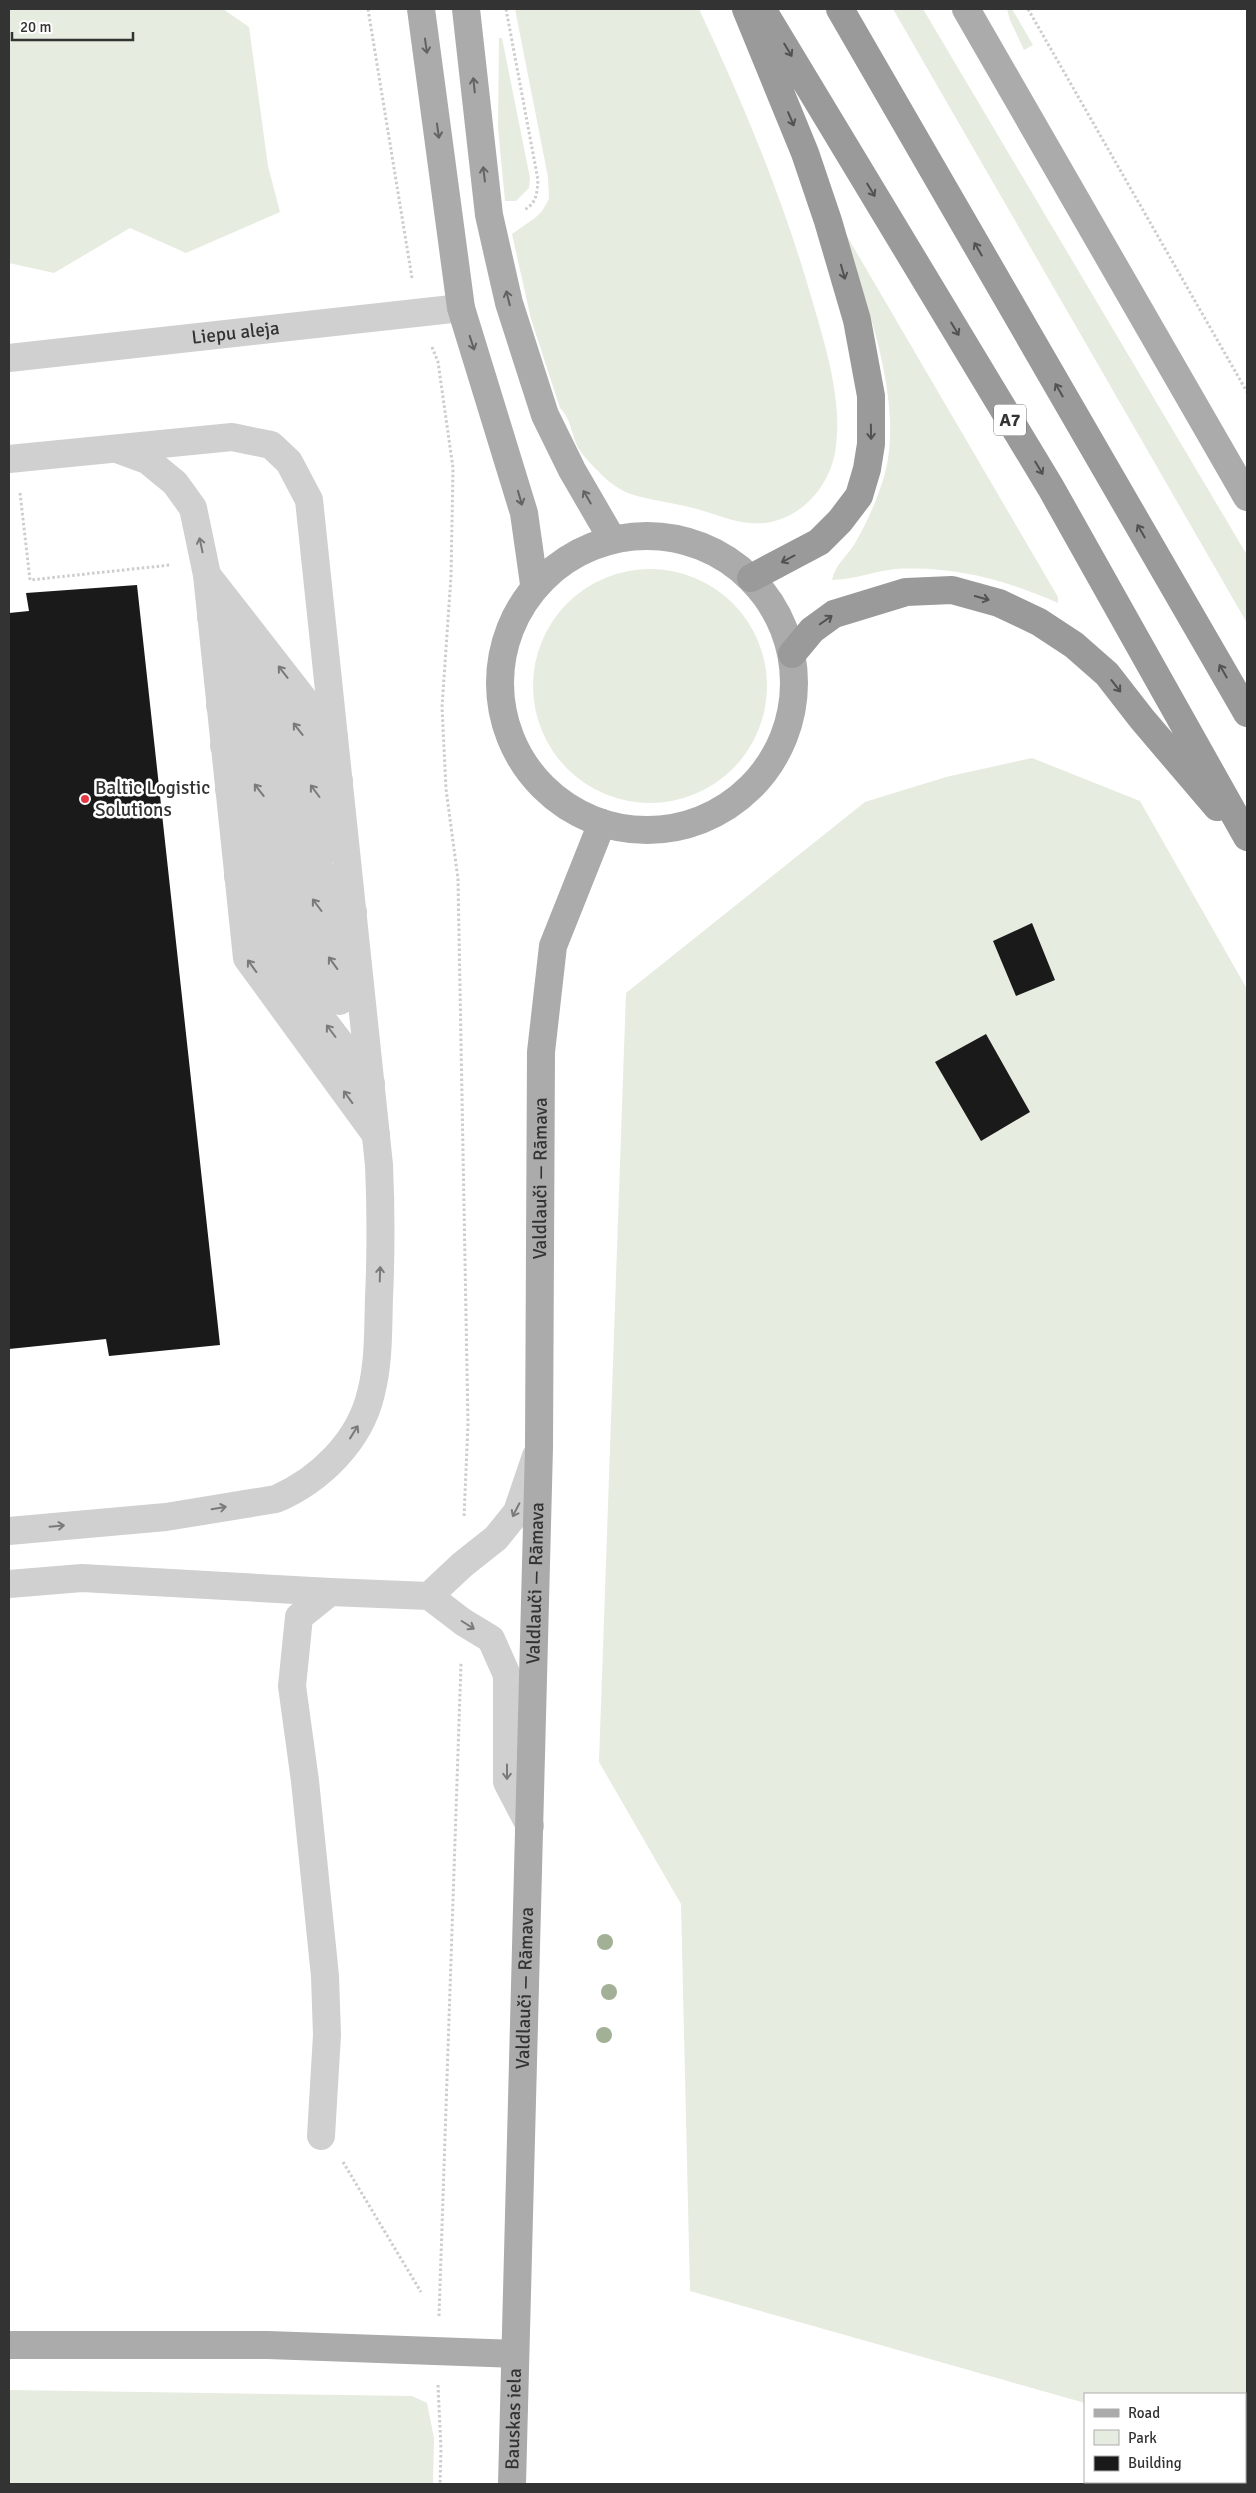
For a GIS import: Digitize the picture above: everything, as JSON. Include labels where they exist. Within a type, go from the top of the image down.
[{"type":"highway","points":[[746,9],[805,153],[828,221],[857,320],[871,396],[871,434],[867,469],[860,496],[840,521],[818,542],[751,578]]},
{"type":"highway","name":"A7","points":[[762,9],[1051,488],[1247,837]]},
{"type":"highway","points":[[840,9],[1247,713]]},
{"type":"highway","points":[[792,654],[812,630],[834,614],[906,592],[952,590],[999,603],[1039,622],[1074,645],[1107,674],[1142,719],[1247,843]]},
{"type":"main road","points":[[421,9],[460,308],[524,513],[534,584]]},
{"type":"main road","points":[[466,9],[489,215],[509,303],[545,414],[572,470],[612,539]]},
{"type":"main road","points":[[966,9],[1247,496]]},
{"type":"main road","points":[[639,535],[680,538],[718,553],[751,578],[777,613],[792,654],[794,695],[785,735],[756,787],[733,802],[692,823],[647,830],[602,823],[561,803],[529,772],[508,733],[499,689],[504,645],[522,603],[534,584],[580,553],[612,539],[639,535]]},
{"type":"main road","name":"Valdlauči — Rāmava","points":[[515,2354],[539,1448],[541,1052],[553,946],[602,823]]},
{"type":"main road","points":[[9,2345],[268,2344],[515,2354]]},
{"type":"main road","name":"Bauskas iela","points":[[512,2484],[515,2354]]},
{"type":"street","name":"Liepu aleja","points":[[9,358],[420,314],[460,308]]},
{"type":"street","points":[[9,459],[232,436],[271,445],[289,462],[309,500],[371,1083],[382,1223],[376,1365],[367,1409],[354,1433],[334,1460],[291,1492],[276,1499],[166,1517],[9,1531]]},
{"type":"street","points":[[114,448],[147,460],[175,483],[194,508],[207,575],[247,958],[376,1137]]},
{"type":"street","points":[[207,575],[334,738]]},
{"type":"street","points":[[211,618],[339,781]]},
{"type":"street","points":[[215,659],[344,830]]},
{"type":"street","points":[[220,706],[348,864]]},
{"type":"street","points":[[224,746],[352,912]]},
{"type":"street","points":[[229,789],[357,958]]},
{"type":"street","points":[[233,827],[362,1002]]},
{"type":"street","points":[[238,876],[366,1034]]},
{"type":"street","points":[[242,915],[371,1083]]},
{"type":"street","points":[[430,1596],[462,1565],[496,1538],[517,1512],[539,1448]]},
{"type":"street","points":[[9,1584],[82,1578],[430,1596],[463,1622],[491,1639],[507,1675],[507,1782],[530,1826]]},
{"type":"street","points":[[321,2136],[326,2035],[324,1976],[305,1781],[292,1686],[299,1617],[330,1592]]},
{"type":"path","points":[[368,9],[420,314],[438,362],[453,468],[451,576],[442,708],[446,789],[458,879],[460,950],[468,1424],[462,1565]]},
{"type":"path","points":[[1028,9],[1247,392]]},
{"type":"path","points":[[19,486],[30,580],[172,565]]},
{"type":"path","points":[[440,2484],[442,2449],[438,2399],[439,2352],[463,1622]]},
{"type":"path","points":[[321,2136],[344,2163],[421,2292]]},
{"type":"green space","points":[[9,9],[223,9],[249,27],[268,166],[280,212],[186,253],[130,228],[54,273],[9,263]]},
{"type":"green space","points":[[515,9],[699,9],[732,81],[776,190],[802,265],[832,374],[837,410],[836,446],[833,460],[822,486],[813,497],[792,514],[779,520],[765,523],[745,523],[689,507],[636,495],[624,491],[608,480],[588,461],[576,444],[567,418],[560,408],[531,319],[512,234],[535,218],[549,199],[548,177]]},
{"type":"green space","points":[[893,9],[923,9],[1247,555],[1247,623]]},
{"type":"green space","points":[[1007,9],[1012,9],[1033,45],[1024,50]]},
{"type":"green space","points":[[499,38],[502,38],[530,178],[529,188],[516,201],[505,201],[498,128]]},
{"type":"green space","points":[[844,231],[1058,597],[1058,603],[999,581],[959,572],[896,569],[848,579],[832,580],[838,565],[854,545],[862,531],[881,486],[888,456],[890,424],[887,391],[873,324]]},
{"type":"green space","points":[[639,569],[661,569],[695,578],[715,589],[733,603],[747,621],[758,641],[765,663],[767,686],[765,709],[758,731],[747,751],[733,769],[705,789],[684,798],[661,803],[639,803],[616,798],[595,789],[576,777],[559,760],[547,741],[538,720],[533,697],[533,675],[538,652],[547,631],[559,612],[576,595],[595,583],[616,574]]},
{"type":"green space","points":[[1032,758],[1140,801],[1247,989],[1247,2484],[1232,2484],[1246,2483],[1246,2393],[1084,2393],[1084,2403],[690,2291],[681,1904],[599,1762],[626,993],[865,802],[946,777]]},
{"type":"green space","points":[[9,2390],[412,2396],[427,2403],[434,2438],[433,2484],[9,2484]]},
{"type":"building","name":"Baltic Logistic Solutions","points":[[137,585],[220,1345],[109,1356],[106,1339],[9,1349],[9,613],[29,611],[26,593]]},
{"type":"building","points":[[1032,923],[1055,980],[1016,996],[993,941]]},
{"type":"building","points":[[986,1034],[1030,1112],[981,1141],[935,1062]]},
{"type":"place","name":"Baltic Logistic Solutions","points":[[85,799]]}]
